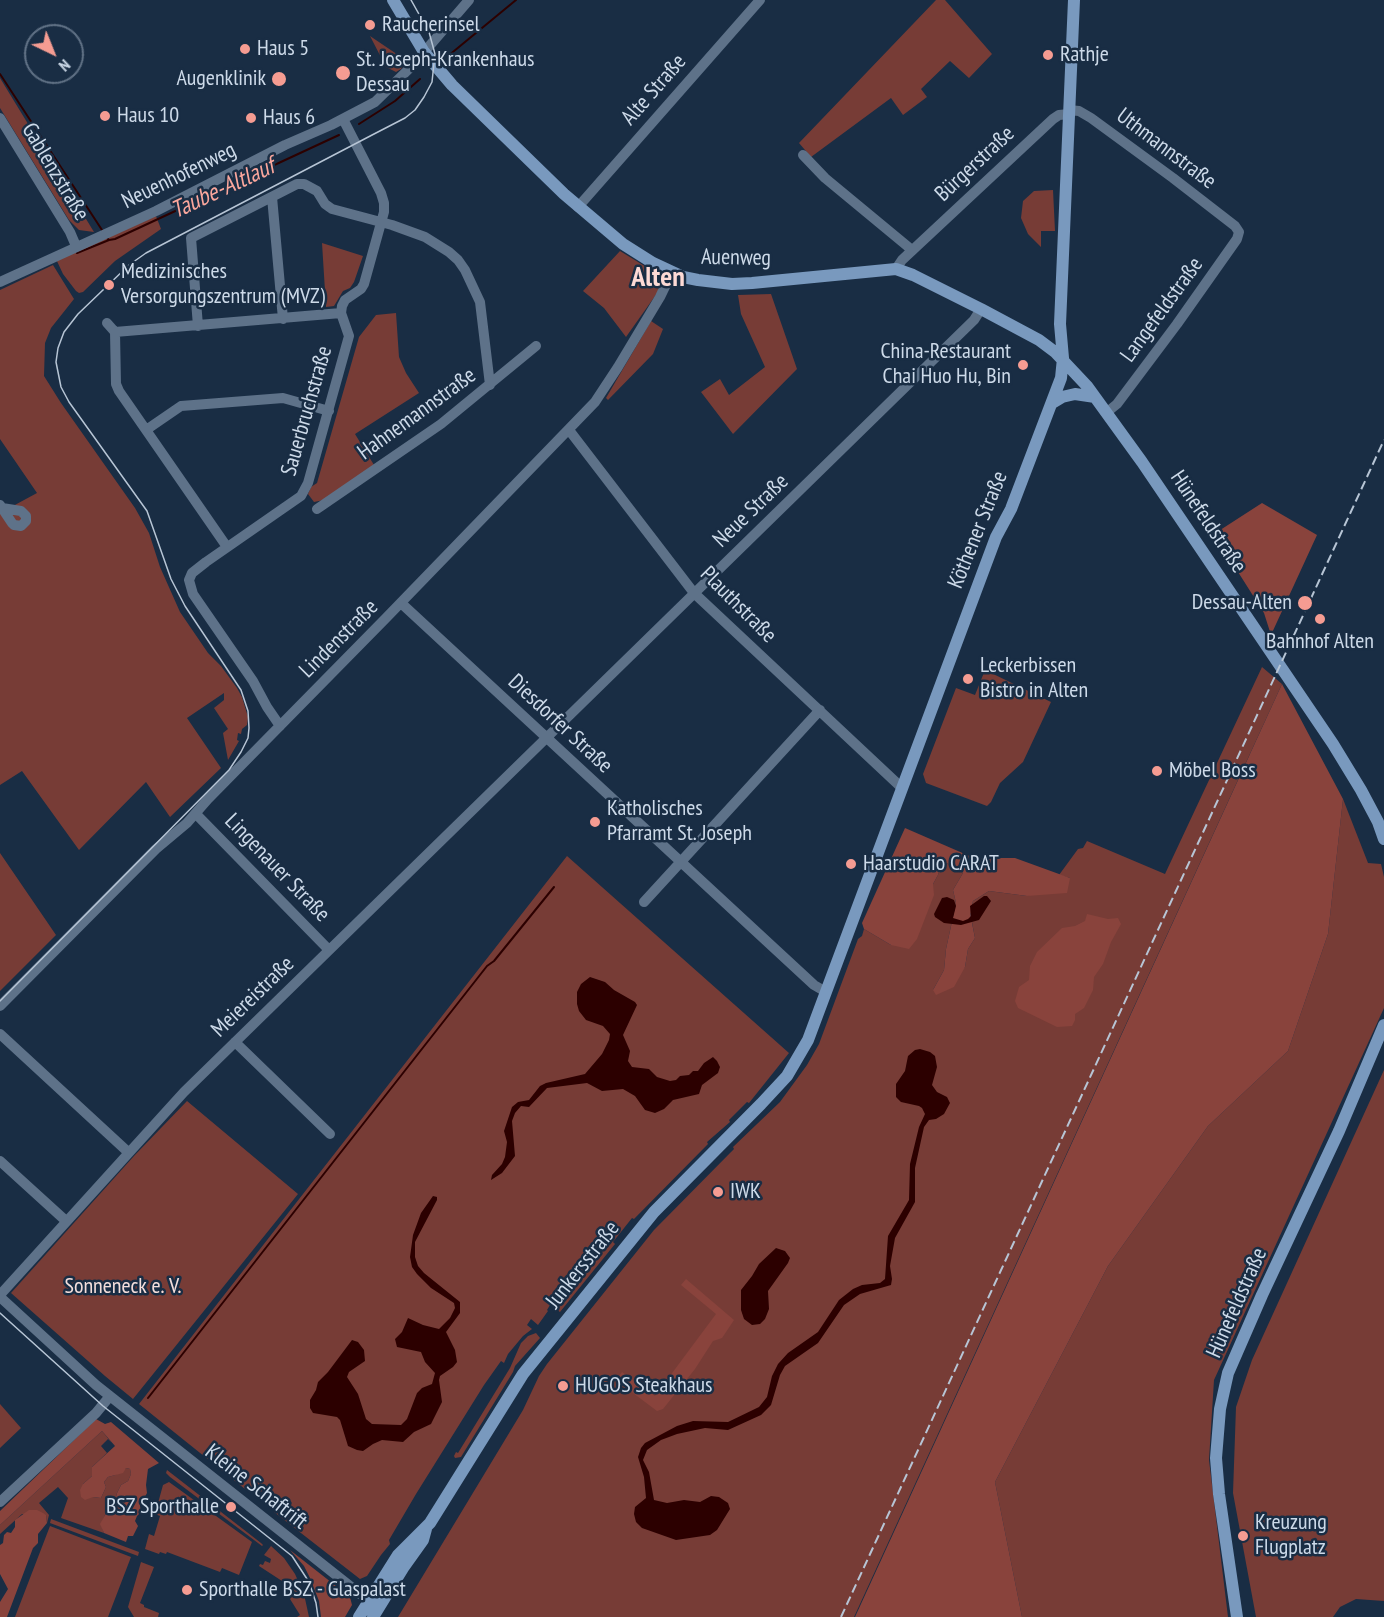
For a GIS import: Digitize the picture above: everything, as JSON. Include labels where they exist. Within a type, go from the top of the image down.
[{"type":"main road","name":"Auenweg","points":[[393,0],[424,52],[452,85],[578,207],[639,255],[672,272],[698,280],[752,283],[896,269]]},
{"type":"main road","name":"Köthener Straße","points":[[802,1052],[996,537],[1011,509],[1061,378],[1063,358],[1060,324],[1074,0]]},
{"type":"main road","points":[[896,269],[981,309],[1039,340],[1063,358]]},
{"type":"main road","name":"Hünefeldstraße","points":[[1063,358],[1095,397],[1333,744],[1361,790],[1384,839]]},
{"type":"main road","points":[[1052,403],[1074,394],[1095,397]]},
{"type":"main road","name":"Hünefeldstraße","points":[[1237,1617],[1216,1458],[1220,1409],[1226,1382],[1238,1347],[1343,1121],[1384,1025]]},
{"type":"main road","name":"Junkersstraße","points":[[359,1617],[374,1602],[398,1555],[426,1528],[515,1387],[544,1348],[646,1220],[775,1090],[802,1052]]},
{"type":"main road","name":"Junkersstraße","points":[[373,1617],[374,1602]]},
{"type":"street","name":"Neuenhofenweg","points":[[0,282],[156,211],[285,145],[343,119],[380,98],[469,0]]},
{"type":"street","name":"Alte Straße","points":[[578,207],[760,0]]},
{"type":"street","name":"Uthmannstraße","points":[[1069,112],[1079,111],[1089,116],[1235,226]]},
{"type":"street","name":"Bürgerstraße","points":[[896,269],[912,250],[1053,119],[1069,112]]},
{"type":"street","name":"Gablenzstraße","points":[[0,118],[70,232],[76,246]]},
{"type":"street","points":[[115,332],[341,313],[345,300],[361,289],[364,284],[382,222],[384,203],[343,119]]},
{"type":"street","points":[[803,155],[825,178],[912,250]]},
{"type":"street","points":[[198,326],[191,238],[297,184],[304,184],[317,191],[325,204],[332,209],[382,222],[425,237],[449,252],[465,270],[480,302],[490,386]]},
{"type":"street","points":[[272,197],[283,319]]},
{"type":"street","name":"Langefeldstraße","points":[[1106,413],[1117,404],[1237,240],[1239,232],[1235,226]]},
{"type":"street","name":"Lindenstraße","points":[[0,1006],[156,849],[196,814],[208,799],[569,430],[605,388],[660,297],[672,272]]},
{"type":"street","name":"Neue Straße","points":[[546,739],[974,320],[981,309]]},
{"type":"street","name":"Sauerbruchstraße","points":[[280,726],[190,587],[189,580],[192,573],[291,503],[305,490],[349,336],[341,313]]},
{"type":"street","points":[[107,323],[115,332],[116,384],[119,391],[227,547]]},
{"type":"street","name":"Hahnemannstraße","points":[[317,509],[441,424],[537,346]]},
{"type":"street","points":[[146,430],[181,406],[283,398],[329,411]]},
{"type":"street","name":"Plauthstraße","points":[[569,430],[694,593],[902,788]]},
{"type":"street","name":"Diesdorfer Straße","points":[[401,603],[814,985],[826,992]]},
{"type":"street","points":[[644,902],[820,710]]},
{"type":"street","name":"Meiereistraße","points":[[0,1296],[184,1092],[546,739]]},
{"type":"street","name":"Lingenauer Straße","points":[[196,814],[329,950]]},
{"type":"street","points":[[0,1034],[128,1152]]},
{"type":"street","points":[[235,1042],[330,1134]]},
{"type":"street","points":[[0,1161],[66,1221]]},
{"type":"street","name":"Kleine Schaftrift","points":[[0,1296],[74,1366],[110,1396],[374,1602]]},
{"type":"street","points":[[0,1502],[96,1413],[110,1396]]},
{"type":"green space","points":[[936,0],[945,0],[992,54],[969,78],[950,61],[921,89],[927,97],[903,115],[891,98],[811,157],[799,143]]},
{"type":"green space","points":[[370,36],[407,61],[401,69],[396,72],[386,67]]},
{"type":"green space","points":[[0,78],[94,232],[79,230],[69,220],[0,108]]},
{"type":"green space","points":[[1053,190],[1055,231],[1041,231],[1041,247],[1028,234],[1021,218],[1023,201],[1034,191]]},
{"type":"green space","points":[[156,216],[161,229],[115,261],[83,292],[76,291],[63,274],[56,259]]},
{"type":"green space","points":[[322,243],[363,256],[354,282],[350,288],[343,291],[334,306],[326,307]]},
{"type":"green space","points":[[620,251],[656,273],[660,289],[626,337],[604,308],[583,291]]},
{"type":"green space","points":[[53,265],[74,299],[51,328],[45,343],[44,376],[135,508],[149,533],[160,567],[180,612],[208,653],[237,688],[248,717],[247,725],[242,729],[241,734],[238,733],[237,740],[239,741],[228,760],[223,733],[228,729],[214,708],[224,700],[224,693],[187,718],[221,768],[170,817],[146,782],[79,850],[22,771],[0,785],[0,513],[37,493],[0,439],[0,290]]},
{"type":"green space","points":[[771,294],[797,369],[733,434],[701,392],[720,379],[729,395],[765,367],[741,314],[738,295]]},
{"type":"green space","points":[[396,313],[399,357],[419,393],[355,434],[374,465],[324,500],[314,502],[308,494],[311,487],[317,483],[359,337],[376,315]]},
{"type":"green space","points":[[651,321],[663,329],[653,354],[608,400],[606,398]]},
{"type":"green space","points":[[1262,667],[1282,684],[854,1617],[398,1617],[523,1410],[547,1364],[654,1230],[734,1149],[733,1147],[780,1102],[807,1065],[819,1044],[858,939],[862,936],[864,929],[891,945],[933,884],[940,865],[947,863],[963,873],[953,890],[956,903],[944,970],[933,990],[965,967],[968,949],[975,938],[970,912],[973,901],[989,891],[1027,896],[1070,878],[1059,875],[1078,849],[1083,848],[1087,841],[1165,874]]},
{"type":"green space","points":[[985,670],[1051,702],[1023,762],[1000,783],[987,806],[926,783],[923,774],[956,688],[975,695]]},
{"type":"green space","points":[[1343,799],[1368,863],[1381,864],[1384,877],[1384,1008],[1214,1380],[1209,1460],[1228,1617],[1022,1617],[995,1482],[1108,1266],[1208,1126],[1288,1051],[1328,934]]},
{"type":"green space","points":[[0,853],[56,935],[0,991]]},
{"type":"green space","points":[[567,856],[789,1053],[749,1103],[747,1102],[729,1120],[730,1122],[707,1142],[708,1144],[634,1219],[632,1218],[613,1242],[615,1244],[560,1312],[550,1305],[538,1325],[531,1319],[527,1325],[532,1329],[508,1354],[504,1363],[501,1361],[484,1385],[416,1494],[389,1540],[390,1544],[367,1576],[360,1579],[274,1512],[271,1496],[264,1491],[250,1493],[139,1404]]},
{"type":"green space","points":[[1384,1070],[1384,1601],[1356,1599],[1340,1607],[1333,1617],[1256,1617],[1233,1493],[1236,1407],[1252,1360]]},
{"type":"green space","name":"Sonneneck e. V.","points":[[187,1101],[298,1194],[133,1399],[11,1293],[134,1156]]},
{"type":"green space","points":[[536,1333],[540,1338],[515,1366],[461,1457],[455,1458],[456,1452],[458,1453],[510,1368],[521,1343],[528,1336]]},
{"type":"green space","points":[[0,1404],[21,1428],[0,1448]]},
{"type":"green space","points":[[102,1431],[112,1443],[108,1439],[101,1446],[107,1453],[92,1467],[92,1476],[83,1484],[93,1497],[101,1498],[106,1487],[104,1482],[108,1477],[126,1468],[130,1469],[131,1474],[128,1481],[121,1485],[113,1509],[105,1515],[101,1524],[104,1533],[61,1518],[68,1498],[58,1487],[39,1503],[49,1515],[47,1523],[46,1515],[22,1514],[0,1534],[0,1525]]},
{"type":"green space","points":[[167,1470],[263,1545],[170,1477],[166,1473]]},
{"type":"green space","points":[[169,1482],[252,1542],[239,1575],[222,1568],[220,1572],[167,1552],[159,1554],[145,1549],[149,1534],[154,1536],[160,1516],[155,1514],[163,1485]]},
{"type":"green space","points":[[51,1519],[139,1552],[138,1556],[50,1523]]},
{"type":"green space","points":[[50,1526],[131,1557],[108,1617],[15,1617]]},
{"type":"green space","points":[[271,1546],[284,1558],[295,1574],[304,1594],[309,1617],[297,1617],[300,1615],[290,1599],[294,1594],[282,1581],[259,1566],[265,1561],[270,1563],[271,1559],[264,1555]]},
{"type":"green space","points":[[141,1562],[154,1567],[140,1603],[159,1613],[158,1617],[134,1617],[128,1607]]},
{"type":"shaded area","points":[[1262,503],[1317,535],[1271,635],[1264,613],[1214,534]]},
{"type":"shaded area","points":[[1282,684],[1343,799],[1328,934],[1288,1051],[1208,1126],[1108,1266],[995,1482],[1022,1617],[855,1617]]},
{"type":"shaded area","points":[[905,828],[974,858],[1015,858],[1070,878],[1067,893],[1027,896],[989,891],[973,901],[970,913],[975,938],[968,949],[965,967],[954,987],[936,995],[933,990],[944,970],[956,903],[953,890],[963,873],[947,863],[940,865],[933,884],[934,895],[917,939],[909,949],[891,945],[864,929],[862,923]]},
{"type":"shaded area","points":[[984,896],[991,901],[979,920],[961,925],[944,923],[935,917],[934,914],[942,898],[947,897],[954,900],[956,906],[953,918],[963,921],[968,919],[971,916],[970,906]]},
{"type":"shaded area","points":[[1087,914],[1108,919],[1118,918],[1121,924],[1103,964],[1094,977],[1093,990],[1084,1008],[1075,1014],[1072,1026],[1057,1027],[1018,1008],[1015,1001],[1019,987],[1029,980],[1030,966],[1037,952],[1062,928],[1075,926],[1085,921]]},
{"type":"shaded area","points":[[590,977],[605,982],[637,1005],[623,1035],[630,1051],[628,1061],[632,1067],[649,1069],[657,1077],[670,1081],[698,1071],[713,1057],[720,1067],[718,1073],[702,1085],[699,1094],[673,1100],[664,1109],[655,1113],[645,1110],[635,1096],[623,1089],[602,1091],[587,1083],[547,1088],[529,1107],[521,1106],[515,1113],[512,1121],[515,1156],[502,1173],[491,1180],[505,1157],[507,1142],[504,1131],[512,1107],[518,1102],[529,1100],[540,1086],[546,1083],[585,1074],[602,1054],[609,1040],[610,1034],[603,1026],[586,1020],[579,1011],[577,992],[581,984]]},
{"type":"shaded area","points":[[920,1049],[935,1056],[937,1067],[932,1085],[937,1092],[947,1097],[950,1103],[944,1114],[929,1120],[924,1127],[915,1168],[915,1202],[895,1238],[890,1266],[891,1285],[860,1294],[844,1305],[818,1343],[785,1366],[771,1405],[761,1415],[728,1430],[705,1428],[677,1434],[661,1440],[647,1450],[643,1460],[649,1472],[654,1500],[667,1503],[684,1500],[700,1502],[711,1496],[719,1497],[728,1503],[730,1509],[717,1530],[710,1535],[676,1540],[642,1528],[636,1522],[634,1514],[635,1507],[646,1498],[644,1477],[638,1457],[645,1443],[677,1426],[693,1421],[728,1422],[759,1407],[767,1397],[772,1376],[778,1364],[788,1353],[818,1332],[839,1300],[853,1289],[862,1285],[880,1283],[885,1279],[888,1236],[909,1200],[910,1164],[919,1127],[925,1114],[919,1106],[901,1102],[896,1097],[896,1084],[905,1071],[908,1056]]},
{"type":"shaded area","points":[[433,1196],[437,1197],[437,1200],[415,1242],[415,1257],[424,1273],[460,1302],[460,1313],[446,1332],[455,1350],[457,1362],[440,1376],[442,1402],[431,1424],[414,1432],[403,1442],[382,1440],[363,1451],[357,1450],[348,1446],[340,1420],[337,1417],[313,1413],[310,1400],[318,1382],[352,1340],[358,1342],[364,1350],[365,1361],[349,1372],[347,1377],[358,1394],[366,1419],[372,1424],[401,1425],[407,1419],[417,1393],[432,1384],[435,1373],[425,1362],[421,1352],[397,1347],[395,1339],[402,1332],[408,1318],[439,1329],[450,1318],[455,1308],[454,1303],[431,1288],[417,1274],[412,1267],[410,1257],[413,1235],[421,1213]]},
{"type":"shaded area","points":[[776,1248],[785,1251],[790,1258],[768,1291],[769,1309],[765,1319],[760,1324],[752,1325],[744,1319],[741,1310],[741,1290],[759,1264]]},
{"type":"shaded area","points":[[686,1279],[734,1320],[722,1338],[713,1341],[695,1369],[663,1409],[657,1411],[625,1387],[619,1380],[619,1376],[622,1372],[655,1396],[716,1314],[681,1285]]},
{"type":"shaded area","points":[[96,1419],[105,1424],[111,1422],[159,1463],[148,1469],[147,1493],[140,1506],[141,1512],[135,1521],[138,1526],[133,1536],[128,1536],[126,1542],[104,1533],[100,1524],[105,1515],[113,1509],[121,1485],[128,1481],[131,1474],[130,1469],[126,1468],[123,1473],[108,1477],[104,1482],[106,1487],[101,1498],[93,1497],[85,1500],[81,1497],[80,1490],[92,1476],[92,1467],[115,1446],[102,1431],[0,1525],[0,1511]]},
{"type":"shaded area","points":[[29,1510],[37,1510],[46,1515],[47,1523],[38,1534],[38,1543],[33,1548],[7,1617],[0,1617],[0,1602],[8,1589],[0,1574],[0,1545],[3,1543],[4,1535],[7,1532],[11,1533],[15,1527],[15,1520]]},
{"type":"shaded area","points":[[290,1550],[350,1597],[352,1605],[345,1617],[321,1617],[319,1601],[310,1578],[304,1566]]},
{"type":"waterway","name":"Taube-Altlauf","points":[[448,56],[516,0]]},
{"type":"waterway","name":"Taube-Altlauf","points":[[0,74],[102,230]]},
{"type":"waterway","name":"Taube-Altlauf","points":[[359,124],[395,101],[420,79]]},
{"type":"waterway","name":"Taube-Altlauf","points":[[107,238],[115,239],[339,135]]},
{"type":"waterway","points":[[77,253],[109,240]]},
{"type":"waterway","points":[[148,1398],[487,966],[494,961],[554,887]]},
{"type":"tram line","points":[[0,1001],[229,770],[248,738],[249,728],[248,711],[241,690],[185,606],[171,579],[147,511],[69,402],[61,387],[56,362],[64,332],[78,314],[129,265],[146,253],[405,118],[415,110],[432,82],[435,54],[429,32],[411,0]]},
{"type":"tram line","points":[[0,1313],[103,1406],[292,1556],[309,1582],[318,1617]]},
{"type":"railway","points":[[841,1617],[1384,440]]},
{"type":"place","name":"Raucherinsel","points":[[370,25]]},
{"type":"place","name":"Haus 5","points":[[245,49]]},
{"type":"place","name":"Rathje","points":[[1048,55]]},
{"type":"place","name":"St. Joseph-Krankenhaus Dessau","points":[[343,73]]},
{"type":"place","name":"Augenklinik","points":[[279,79]]},
{"type":"place","name":"Haus 10","points":[[105,116]]},
{"type":"place","name":"Haus 6","points":[[251,118]]},
{"type":"place","name":"Medizinisches Versorgungszentrum (MVZ)","points":[[109,285]]},
{"type":"place","name":"China-Restaurant Chai Huo Hu, Bin","points":[[1023,365]]},
{"type":"place","name":"Dessau-Alten","points":[[1305,603]]},
{"type":"place","name":"Bahnhof Alten","points":[[1320,619]]},
{"type":"place","name":"Leckerbissen Bistro in Alten","points":[[968,679]]},
{"type":"place","name":"Möbel Boss","points":[[1157,771]]},
{"type":"place","name":"Katholisches Pfarramt St. Joseph","points":[[595,822]]},
{"type":"place","name":"Haarstudio CARAT","points":[[851,864]]},
{"type":"place","name":"IWK","points":[[718,1192]]},
{"type":"place","name":"HUGOS Steakhaus","points":[[563,1386]]},
{"type":"place","name":"BSZ Sporthalle","points":[[231,1507]]},
{"type":"place","name":"Kreuzung Flugplatz","points":[[1243,1536]]},
{"type":"place","name":"Sporthalle BSZ - Glaspalast","points":[[187,1590]]},
{"type":"district","name":"Alten","points":[[658,278]]}]
